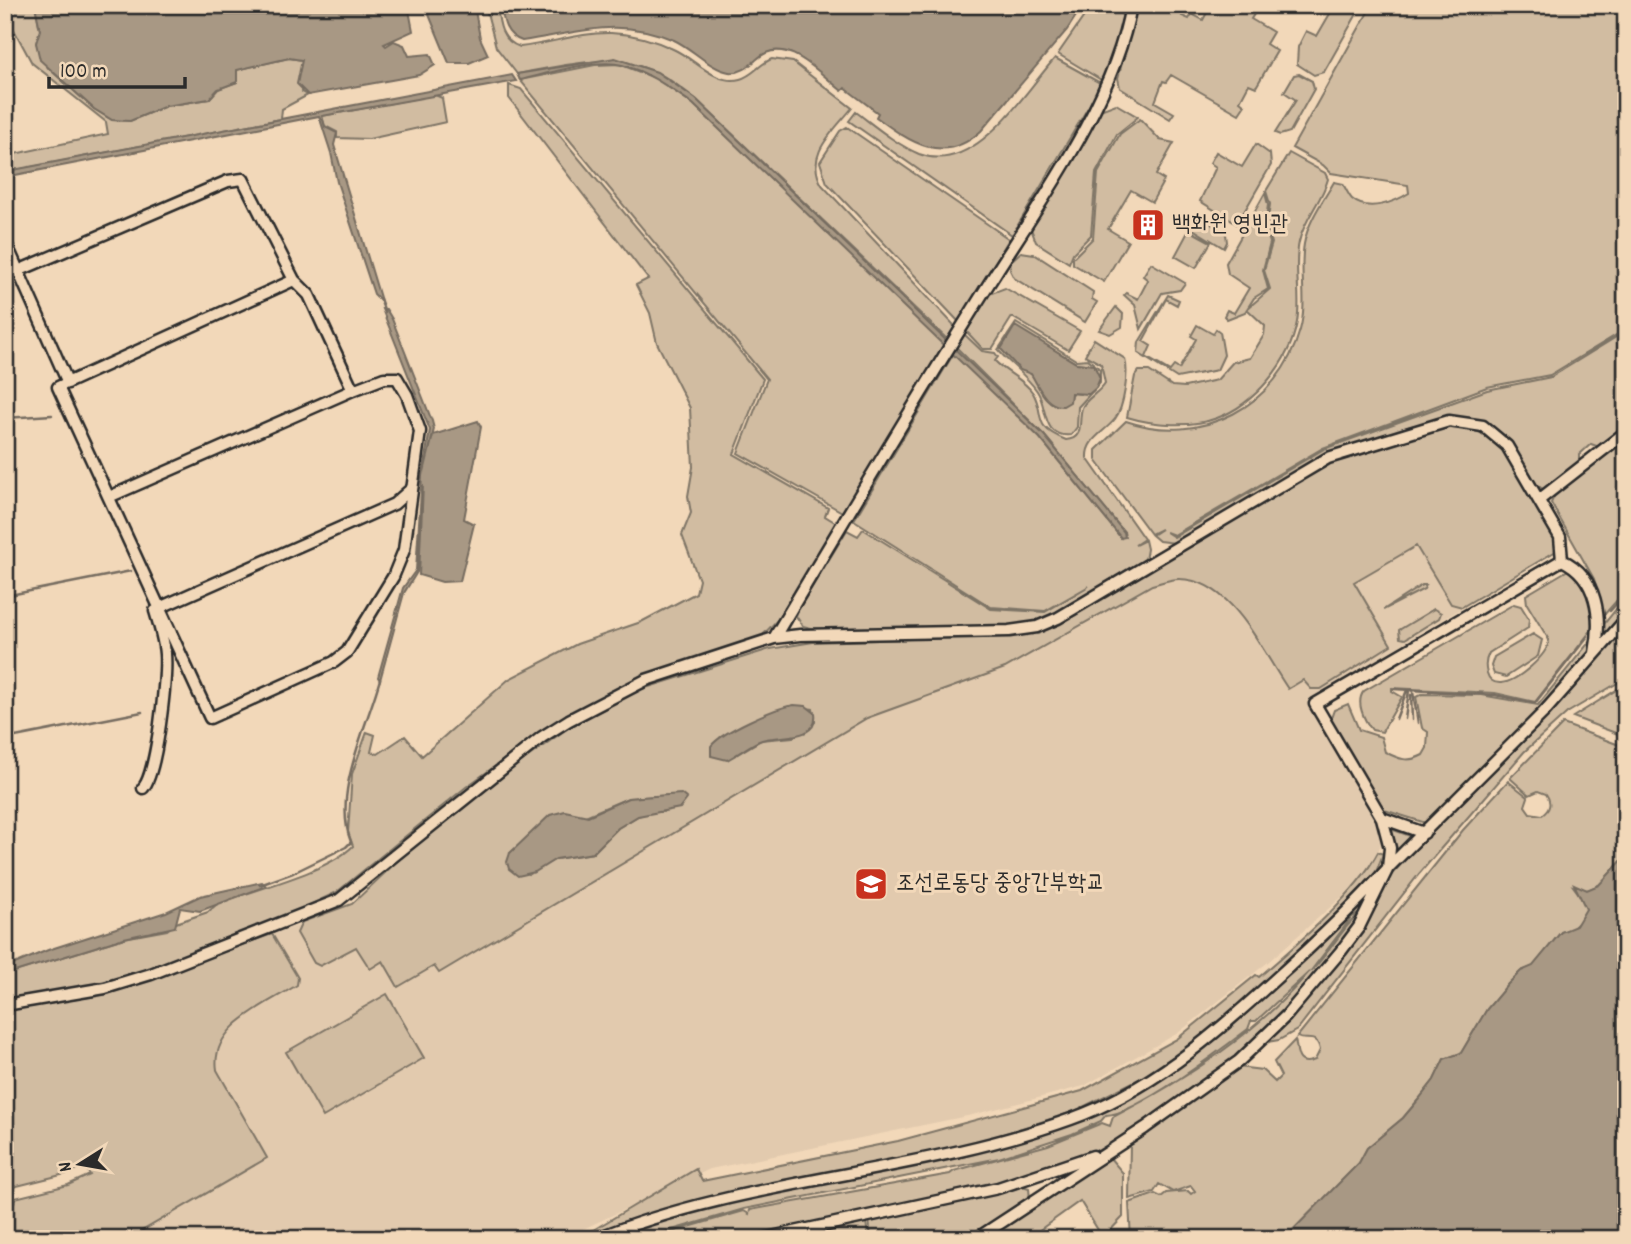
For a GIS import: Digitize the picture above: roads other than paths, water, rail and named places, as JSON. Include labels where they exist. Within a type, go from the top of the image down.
[{"type":"street","points":[[775,638],[1018,239],[1105,88],[1126,35],[1131,5]]},
{"type":"street","points":[[18,271],[228,181],[243,179],[294,281],[309,295],[353,390]]},
{"type":"street","points":[[5,241],[68,383]]},
{"type":"street","points":[[109,498],[353,390],[390,377],[397,378],[420,431],[398,567],[346,652],[321,669],[210,718],[58,387],[294,281]]},
{"type":"street","points":[[5,1005],[105,988],[151,974],[339,900],[542,737],[646,680],[775,638],[824,633],[1009,631],[1037,627],[1058,618],[1328,458],[1449,421],[1483,426],[1497,434],[1539,500],[1582,572],[1597,608],[1599,626],[1595,654]]},
{"type":"street","points":[[1539,500],[1626,432]]},
{"type":"street","points":[[159,608],[394,504],[412,488]]},
{"type":"street","points":[[1560,537],[1562,560]]},
{"type":"street","points":[[1562,560],[1582,572]]},
{"type":"street","points":[[976,1239],[1106,1151],[1145,1128],[1239,1061],[1286,1016],[1352,937],[1388,868],[1390,848],[1382,818],[1315,704],[1562,560]]},
{"type":"street","points":[[144,788],[149,782],[155,756],[165,660],[149,586]]},
{"type":"street","points":[[595,1239],[708,1201],[961,1150],[1029,1133],[1092,1110],[1153,1077],[1207,1041],[1292,964],[1544,712],[1626,619]]},
{"type":"street","points":[[1382,818],[1424,834]]},
{"type":"street","points":[[762,1239],[1029,1179],[1106,1151]]},
{"type":"street","points":[[1029,1179],[1039,1197]]},
{"type":"waterway","points":[[380,299],[385,312]]},
{"type":"waterway","points":[[5,418],[52,415]]},
{"type":"waterway","points":[[5,596],[131,571]]},
{"type":"waterway","points":[[1610,611],[1626,593]]},
{"type":"waterway","points":[[1394,689],[1495,695],[1535,703],[1588,636]]},
{"type":"waterway","points":[[260,885],[293,873],[351,842],[346,823],[348,782],[380,679]]},
{"type":"waterway","points":[[1396,719],[1407,690]]},
{"type":"waterway","points":[[1405,719],[1409,690]]},
{"type":"waterway","points":[[1413,692],[1418,723]]},
{"type":"waterway","points":[[1411,695],[1412,720]]},
{"type":"waterway","points":[[5,739],[142,712]]},
{"type":"place","name":"백화원 영빈관","points":[[1148,225]]},
{"type":"place","name":"조선로동당 중앙간부학교","points":[[871,884]]}]
